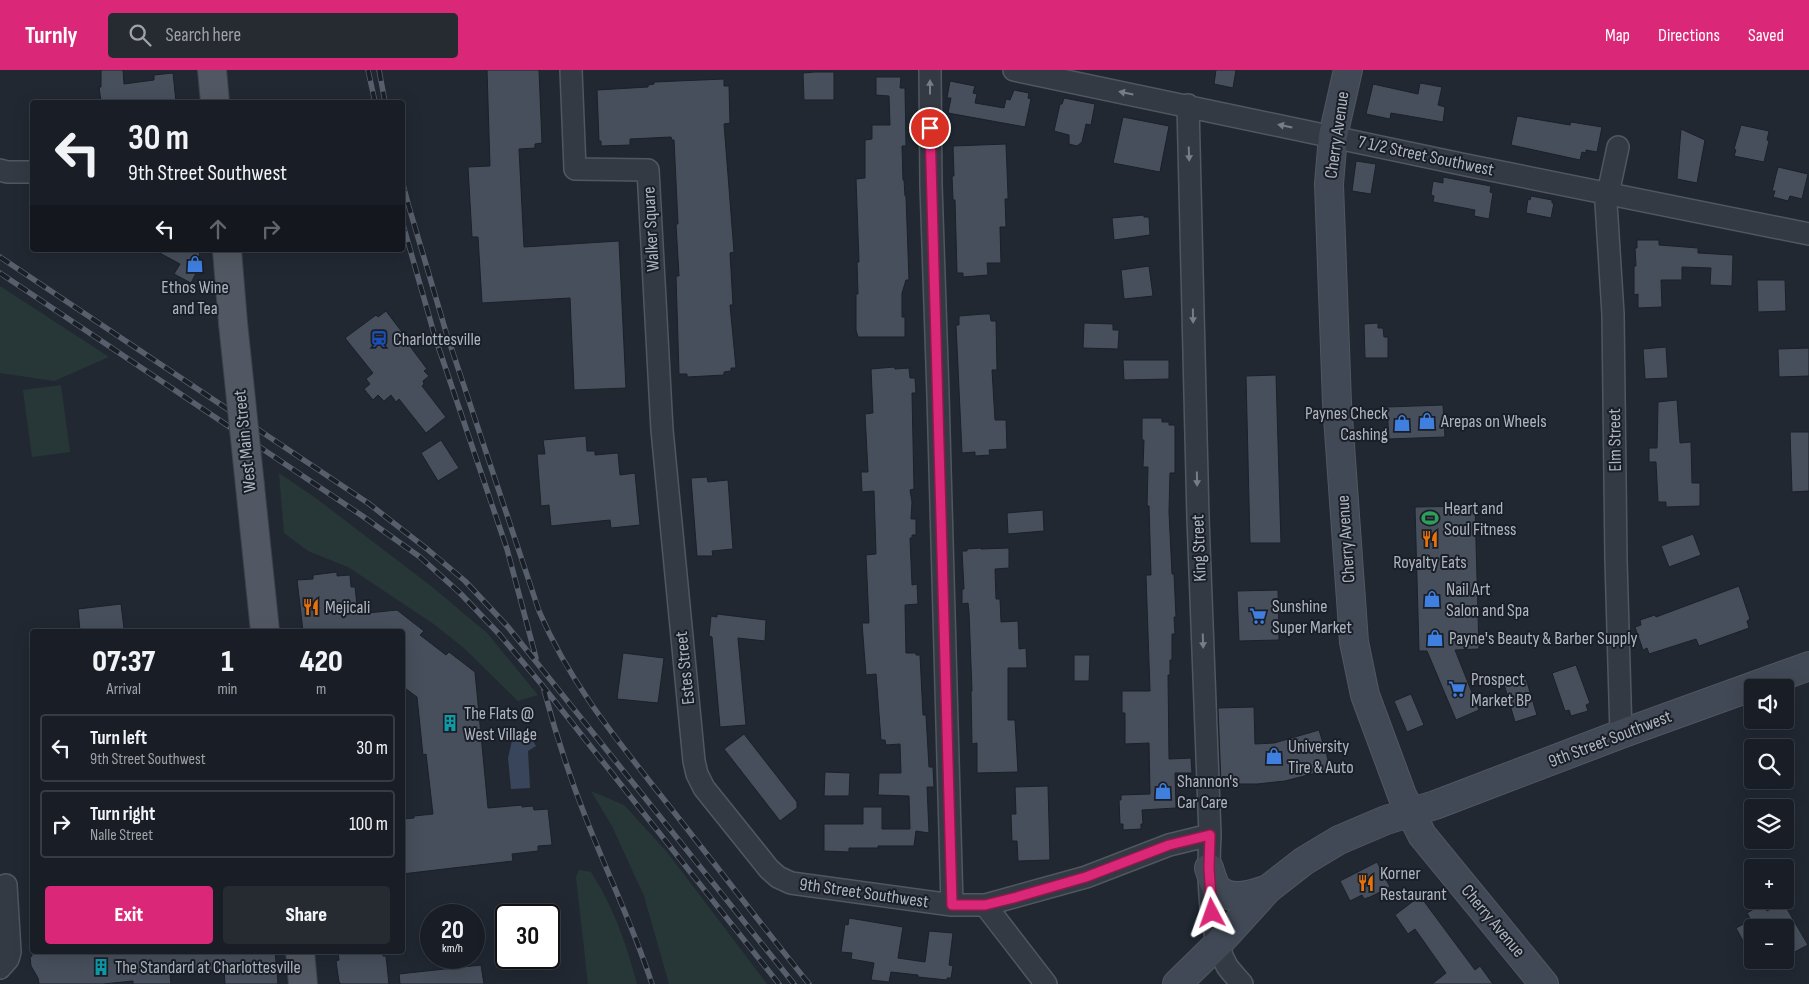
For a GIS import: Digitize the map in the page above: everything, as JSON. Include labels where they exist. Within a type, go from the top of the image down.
[{"type":"main road","points":[[212,70],[215,100]]},
{"type":"main road","name":"Cherry Avenue","points":[[1348,70],[1333,136],[1329,184],[1341,476],[1353,637],[1366,695],[1388,758],[1422,835],[1544,984]]},
{"type":"main road","name":"West Main Street","points":[[227,252],[265,629]]},
{"type":"main road","name":"9th Street Southwest","points":[[1268,889],[1304,860],[1338,840],[1386,820],[1411,813],[1809,666]]},
{"type":"main road","points":[[1209,868],[1216,886],[1230,895],[1248,896],[1268,889]]},
{"type":"main road","points":[[1177,984],[1219,943],[1268,889]]},
{"type":"main road","points":[[300,954],[303,984]]},
{"type":"street","name":"Walker Square","points":[[571,70],[575,169],[648,170],[662,430]]},
{"type":"street","points":[[930,70],[931,195],[952,905]]},
{"type":"street","name":"7 1/2 Street Southwest","points":[[1014,70],[1809,234]]},
{"type":"street","name":"King Street","points":[[1188,105],[1198,518],[1210,835],[1209,868],[1212,913],[1219,943],[1227,965],[1242,984]]},
{"type":"street","name":"Elm Street","points":[[1618,147],[1606,203],[1613,314],[1616,551],[1621,734]]},
{"type":"street","points":[[0,170],[30,172]]},
{"type":"street","name":"Estes Street","points":[[662,430],[694,761],[697,774],[704,788],[769,869],[778,877]]},
{"type":"street","name":"9th Street Southwest","points":[[778,877],[791,883],[952,905],[985,905],[1086,877],[1169,845],[1210,835]]},
{"type":"street","points":[[1,967],[8,959],[10,952],[6,885]]},
{"type":"street","points":[[985,905],[1046,984]]},
{"type":"shaded area","points":[[0,286],[109,357],[54,381],[0,373]]},
{"type":"shaded area","points":[[61,385],[70,452],[32,457],[23,390]]},
{"type":"shaded area","points":[[279,473],[317,499],[431,586],[487,633],[538,695],[518,701],[465,649],[435,625],[348,567],[308,551],[284,533]]},
{"type":"shaded area","points":[[591,791],[624,805],[667,852],[767,984],[669,984],[644,896],[612,826]]},
{"type":"shaded area","points":[[579,870],[591,872],[613,912],[624,940],[637,984],[588,984],[576,877]]},
{"type":"water","points":[[526,729],[536,746],[528,751],[530,788],[511,789],[508,758],[513,736]]},
{"type":"building","points":[[101,70],[123,70],[124,84],[154,80],[154,75],[173,73],[176,100],[101,100],[99,87],[101,87]]},
{"type":"building","points":[[487,70],[539,70],[542,143],[535,144],[535,148],[519,149],[524,247],[619,241],[626,388],[574,390],[570,298],[482,303],[478,237],[472,237],[468,167],[490,166]]},
{"type":"building","points":[[1216,70],[1236,70],[1233,88],[1214,84]]},
{"type":"building","points":[[834,72],[834,100],[804,100],[803,73]]},
{"type":"building","points":[[876,77],[901,77],[900,88],[905,88],[906,146],[902,146],[909,280],[906,280],[902,293],[902,317],[905,317],[905,337],[858,337],[856,330],[857,262],[859,262],[856,179],[865,178],[865,140],[872,139],[872,125],[890,125],[889,96],[876,95]]},
{"type":"building","points":[[724,79],[724,86],[729,86],[730,123],[724,124],[734,252],[730,253],[733,305],[730,305],[736,368],[731,368],[731,371],[724,372],[724,375],[687,377],[687,374],[679,374],[676,276],[679,276],[676,224],[678,224],[674,140],[671,137],[630,139],[630,145],[601,146],[601,141],[599,141],[597,90],[648,87],[648,85],[654,84],[654,82]]},
{"type":"building","points":[[950,81],[975,86],[973,93],[977,94],[975,103],[1004,108],[1006,99],[1010,100],[1014,90],[1029,93],[1028,98],[1031,99],[1025,127],[948,113],[951,98],[947,98]]},
{"type":"building","points":[[1420,83],[1442,87],[1438,105],[1445,107],[1443,122],[1391,113],[1390,119],[1366,114],[1373,84],[1418,94]]},
{"type":"building","points":[[1064,98],[1095,104],[1091,125],[1086,124],[1082,142],[1077,146],[1069,144],[1069,135],[1054,131],[1060,104],[1062,104]]},
{"type":"building","points":[[1517,116],[1570,125],[1571,122],[1602,127],[1597,152],[1586,150],[1586,153],[1582,152],[1580,160],[1511,145]]},
{"type":"building","points":[[1123,117],[1169,126],[1160,172],[1113,163]]},
{"type":"building","points":[[1741,125],[1769,131],[1767,140],[1769,141],[1764,162],[1734,156],[1736,150],[1734,149]]},
{"type":"building","points":[[1681,129],[1705,140],[1697,183],[1677,179]]},
{"type":"building","points":[[1006,144],[1008,199],[1005,199],[1006,227],[1000,227],[1001,263],[987,263],[988,275],[963,277],[963,273],[957,273],[955,200],[953,200],[952,176],[954,176],[953,146]]},
{"type":"building","points":[[1356,161],[1376,164],[1371,194],[1352,191]]},
{"type":"building","points":[[1778,167],[1808,174],[1802,199],[1790,196],[1788,201],[1773,197],[1775,191],[1772,191]]},
{"type":"building","points":[[1443,177],[1491,186],[1490,192],[1493,193],[1489,219],[1474,216],[1475,210],[1433,202],[1434,196],[1431,195],[1433,181],[1443,183]]},
{"type":"building","points":[[1531,196],[1552,200],[1552,203],[1554,203],[1551,218],[1526,213],[1528,199],[1530,200]]},
{"type":"building","points":[[1144,215],[1144,217],[1149,217],[1150,235],[1114,240],[1112,218]]},
{"type":"building","points":[[1637,240],[1659,240],[1659,245],[1698,248],[1698,253],[1733,255],[1732,286],[1710,285],[1711,268],[1682,267],[1682,280],[1661,280],[1662,307],[1638,308],[1638,294],[1634,295],[1634,266],[1636,266],[1635,248],[1637,248]]},
{"type":"building","points":[[158,252],[199,252],[201,275],[196,273],[191,283],[174,274],[180,264]]},
{"type":"building","points":[[1149,266],[1153,296],[1124,299],[1121,270]]},
{"type":"building","points":[[1757,280],[1785,280],[1786,311],[1758,312]]},
{"type":"building","points":[[386,311],[427,369],[424,371],[429,376],[423,381],[424,384],[422,386],[446,417],[426,433],[399,399],[396,402],[391,395],[384,401],[378,395],[373,400],[364,389],[370,384],[366,379],[373,373],[345,338],[376,315],[378,317]]},
{"type":"building","points":[[990,314],[991,321],[996,321],[997,370],[992,370],[995,420],[1006,420],[1007,449],[989,450],[990,455],[975,456],[975,452],[962,453],[956,325],[959,325],[959,316]]},
{"type":"building","points":[[1084,323],[1113,324],[1113,330],[1119,330],[1118,349],[1083,348]]},
{"type":"building","points":[[1378,323],[1378,328],[1383,328],[1384,337],[1388,337],[1388,358],[1365,358],[1364,324]]},
{"type":"building","points":[[1666,347],[1668,378],[1645,379],[1643,349]]},
{"type":"building","points":[[1809,348],[1809,376],[1779,377],[1778,349]]},
{"type":"building","points":[[1123,360],[1169,360],[1169,379],[1124,380]]},
{"type":"building","points":[[894,367],[895,369],[909,368],[910,378],[915,378],[916,393],[912,393],[914,489],[910,490],[912,502],[911,519],[916,519],[916,535],[912,535],[912,538],[910,538],[912,585],[917,584],[918,604],[905,605],[906,653],[920,655],[923,715],[926,715],[929,767],[933,767],[934,787],[927,787],[929,833],[916,831],[914,846],[849,848],[849,852],[824,851],[824,824],[863,824],[863,807],[882,807],[882,829],[910,829],[909,796],[878,795],[879,773],[901,773],[900,744],[886,745],[885,740],[881,740],[876,674],[866,675],[862,623],[869,623],[866,555],[876,554],[874,491],[862,492],[861,472],[868,472],[865,414],[873,413],[871,369]]},
{"type":"building","points":[[1276,375],[1281,543],[1250,543],[1246,376]]},
{"type":"building","points":[[1677,400],[1680,443],[1691,442],[1692,483],[1700,483],[1700,506],[1666,507],[1666,502],[1658,502],[1656,462],[1649,462],[1649,448],[1657,448],[1658,402]]},
{"type":"building","points":[[1443,405],[1445,437],[1389,439],[1387,407]]},
{"type":"building","points":[[1142,418],[1162,418],[1162,422],[1169,422],[1169,425],[1175,425],[1175,473],[1170,473],[1169,512],[1176,617],[1174,617],[1175,634],[1172,634],[1170,675],[1168,675],[1169,759],[1191,758],[1192,773],[1175,773],[1176,808],[1142,810],[1143,824],[1141,824],[1141,829],[1123,830],[1123,824],[1120,824],[1119,800],[1121,800],[1121,795],[1150,794],[1149,743],[1125,744],[1125,713],[1122,713],[1122,691],[1150,691],[1146,575],[1151,575],[1149,506],[1147,506],[1148,467],[1143,467],[1144,440],[1142,440]]},
{"type":"building","points":[[1790,432],[1809,432],[1809,491],[1792,492]]},
{"type":"building","points":[[586,436],[587,451],[595,451],[595,455],[618,453],[620,475],[635,473],[640,525],[611,528],[610,520],[551,526],[549,505],[541,506],[537,454],[545,454],[543,440]]},
{"type":"building","points":[[441,440],[459,468],[438,481],[421,453]]},
{"type":"building","points":[[707,477],[708,482],[728,480],[733,549],[712,551],[713,556],[697,556],[691,478]]},
{"type":"building","points":[[1475,506],[1479,649],[1455,650],[1479,710],[1456,720],[1427,651],[1419,651],[1415,507]]},
{"type":"building","points":[[1043,510],[1044,531],[1008,534],[1007,513]]},
{"type":"building","points":[[1693,534],[1701,555],[1669,567],[1661,546]]},
{"type":"building","points":[[981,548],[1009,548],[1009,568],[995,569],[996,599],[1000,599],[1001,622],[1018,621],[1019,649],[1026,648],[1027,668],[1008,668],[1008,720],[1015,720],[1018,772],[977,773],[977,743],[972,744],[969,612],[968,603],[962,604],[962,589],[964,589],[962,551]]},
{"type":"building","name":"The Flats @ West Village","points":[[337,572],[337,576],[350,575],[351,587],[355,587],[358,614],[397,610],[424,631],[420,635],[446,655],[449,652],[475,672],[488,808],[522,805],[522,807],[533,806],[534,810],[548,809],[552,845],[538,846],[538,851],[512,854],[513,861],[405,874],[405,819],[433,814],[426,754],[423,755],[417,697],[405,688],[405,629],[303,629],[297,580],[313,579],[313,575]]},
{"type":"building","points":[[1739,586],[1750,619],[1747,621],[1749,628],[1699,646],[1696,639],[1649,654],[1647,648],[1643,650],[1635,627],[1641,625],[1640,620],[1655,615],[1656,617]]},
{"type":"building","name":"Sunshine Super Market","points":[[1278,590],[1279,640],[1239,641],[1237,591]]},
{"type":"building","points":[[121,604],[124,629],[80,629],[78,609]]},
{"type":"building","points":[[717,614],[766,620],[765,641],[738,638],[746,725],[720,727],[712,637],[709,636],[711,616],[717,617]]},
{"type":"building","points":[[623,653],[664,658],[658,703],[617,699]]},
{"type":"building","points":[[1074,655],[1090,655],[1089,681],[1074,681]]},
{"type":"building","points":[[1576,665],[1590,703],[1586,705],[1588,711],[1571,716],[1569,710],[1565,711],[1552,673]]},
{"type":"building","points":[[1526,679],[1537,715],[1515,722],[1504,684]]},
{"type":"building","points":[[1411,694],[1424,725],[1407,732],[1394,701]]},
{"type":"building","name":"University Tire & Auto","points":[[1254,707],[1255,744],[1274,743],[1319,730],[1331,769],[1285,781],[1257,784],[1221,784],[1218,708]]},
{"type":"building","points":[[744,734],[797,802],[797,808],[780,821],[724,749]]},
{"type":"building","points":[[825,772],[850,773],[849,796],[824,796]]},
{"type":"building","points":[[1048,786],[1050,860],[1018,861],[1017,841],[1012,841],[1011,814],[1016,814],[1015,787]]},
{"type":"building","points":[[1377,862],[1390,887],[1370,897],[1364,899],[1362,895],[1350,901],[1340,881]]},
{"type":"building","points":[[1420,896],[1475,970],[1480,966],[1493,984],[1432,984],[1446,973],[1415,929],[1408,934],[1395,915]]},
{"type":"building","points":[[1754,909],[1766,909],[1767,911],[1771,909],[1787,909],[1793,919],[1750,919],[1747,913]]},
{"type":"building","points":[[849,918],[903,927],[898,958],[925,962],[929,931],[953,933],[949,965],[953,966],[951,978],[947,978],[947,980],[891,972],[889,982],[871,980],[874,963],[851,959],[852,953],[841,952],[845,924],[848,925]]},
{"type":"building","points":[[1794,921],[1808,945],[1794,952]]},
{"type":"building","points":[[1744,924],[1744,943],[1736,928]]},
{"type":"building","name":"The Standard at Charlottesville","points":[[32,954],[275,954],[278,984],[225,984],[224,969],[170,974],[171,984],[133,984],[133,981],[103,984],[39,984],[38,978],[31,966],[30,957]]},
{"type":"building","points":[[338,954],[383,954],[383,956],[386,956],[389,984],[341,984],[339,982],[336,961],[339,960]]},
{"type":"building","points":[[445,969],[482,969],[484,984],[400,984],[399,974]]},
{"type":"railway","points":[[368,70],[375,100]]},
{"type":"railway","points":[[379,70],[385,100]]},
{"type":"railway","points":[[405,192],[446,332],[539,611],[551,638],[580,687],[613,734],[809,984]]},
{"type":"railway","points":[[405,232],[435,337],[507,549],[536,658]]},
{"type":"railway","points":[[0,257],[368,503],[465,581],[508,627],[794,984]]},
{"type":"railway","points":[[0,273],[361,515],[420,557],[460,593],[500,635],[542,685],[779,984]]},
{"type":"railway","points":[[544,690],[558,740],[575,789],[652,984]]},
{"type":"place","name":"Ethos Wine and Tea","points":[[195,264]]},
{"type":"place","name":"Charlottesville","points":[[379,339]]},
{"type":"place","name":"Arepas on Wheels","points":[[1427,421]]},
{"type":"place","name":"Paynes Check Cashing","points":[[1402,423]]},
{"type":"place","name":"Heart and Soul Fitness","points":[[1430,518]]},
{"type":"place","name":"Royalty Eats","points":[[1430,539]]},
{"type":"place","name":"Nail Art Salon and Spa","points":[[1432,599]]},
{"type":"place","name":"Mejicali","points":[[311,607]]},
{"type":"place","name":"Sunshine Super Market","points":[[1258,616]]},
{"type":"place","name":"Payne's Beauty & Barber Supply","points":[[1435,638]]},
{"type":"place","name":"Prospect Market BP","points":[[1457,689]]},
{"type":"place","name":"The Flats @ West Village","points":[[450,723]]},
{"type":"place","name":"University Tire & Auto","points":[[1274,756]]},
{"type":"place","name":"Shannon's Car Care","points":[[1163,791]]},
{"type":"place","name":"Korner Restaurant","points":[[1366,883]]},
{"type":"place","name":"The Standard at Charlottesville","points":[[101,967]]},
{"type":"route","points":[[930,128],[952,905],[985,905],[1017,897],[1086,877],[1169,845],[1210,835],[1209,868],[1212,913]]}]
